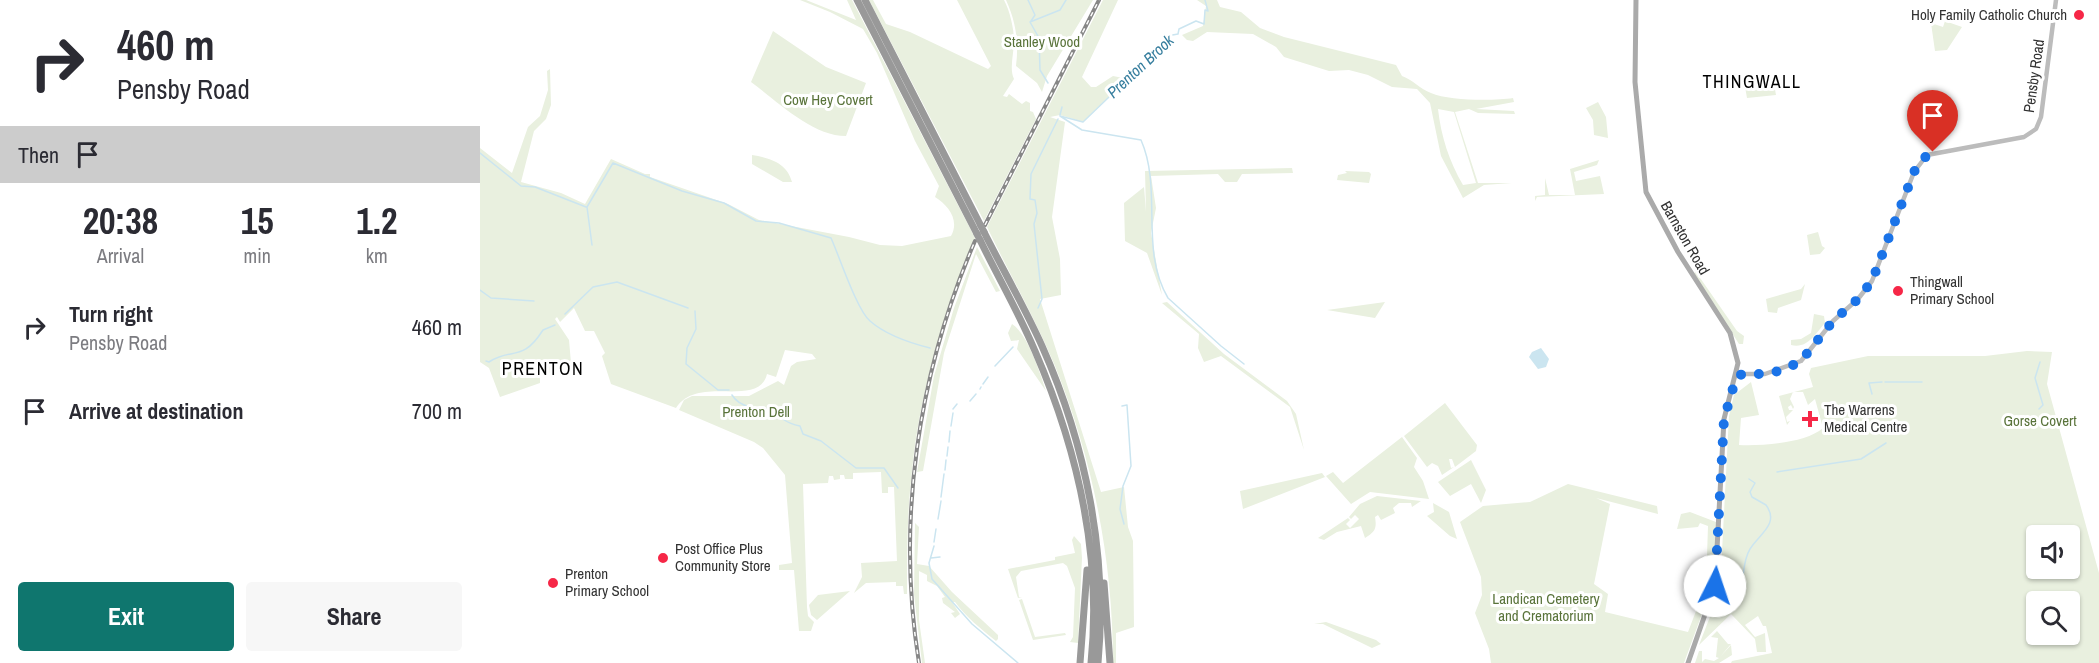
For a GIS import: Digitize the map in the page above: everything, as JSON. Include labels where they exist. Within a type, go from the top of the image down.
[{"type":"highway","points":[[857,0],[912,99],[980,233],[1035,349],[1066,433],[1084,509],[1091,568],[1091,663]]},
{"type":"highway","points":[[865,0],[907,90]]},
{"type":"highway","points":[[980,233],[1042,346],[1080,449],[1102,561],[1110,663]]},
{"type":"highway","points":[[1077,475],[1087,572],[1080,663]]},
{"type":"highway","points":[[1095,528],[1101,598],[1098,663]]},
{"type":"main road","name":"Barnston Road","points":[[1636,0],[1635,82],[1646,192],[1678,252],[1730,333],[1738,352],[1739,374]]},
{"type":"main road","name":"Pensby Road","points":[[1739,374],[1765,374],[1801,361],[1833,321],[1867,289],[1914,172],[1927,155],[2024,137],[2036,129],[2044,101],[2056,0]]},
{"type":"main road","points":[[1688,663],[1715,586],[1724,419],[1739,374]]},
{"type":"green space","name":"Prenton Dell","points":[[800,0],[806,0],[856,20],[847,0],[852,0],[975,238],[953,295],[927,382],[921,411],[909,502],[907,594],[904,594],[903,586],[896,586],[896,582],[866,583],[854,593],[862,577],[861,563],[897,561],[894,487],[888,487],[888,493],[882,493],[881,472],[853,473],[853,479],[845,479],[844,475],[840,475],[840,479],[834,480],[833,476],[829,476],[828,483],[803,484],[807,607],[808,616],[814,622],[811,631],[799,631],[794,570],[779,570],[779,565],[792,563],[785,475],[763,448],[754,442],[679,410],[684,400],[676,408],[611,384],[602,356],[605,353],[594,331],[585,331],[574,308],[560,322],[557,317],[555,319],[569,340],[571,363],[540,377],[540,383],[500,397],[489,368],[480,362],[480,148],[512,173],[528,127],[540,116],[548,90],[547,71],[550,69],[551,105],[546,119],[534,131],[521,182],[561,193],[585,204],[611,159],[650,174],[650,177],[728,204],[759,220],[880,245],[902,246],[951,236],[954,224],[951,214],[935,197],[939,186],[915,141],[877,53],[863,29]],"holes":[[[785,350],[812,354],[816,359],[797,362],[791,366],[784,385],[778,381],[749,396],[692,396],[684,400],[686,398],[698,393],[752,389],[762,384],[767,374],[776,377]]]},
{"type":"green space","points":[[869,0],[873,0],[886,24],[910,32],[988,69],[991,66],[957,0],[1004,0],[1013,31],[1014,79],[1003,96],[1007,97],[1009,94],[1022,104],[1026,101],[1030,103],[1030,111],[1036,119],[984,221]]},
{"type":"green space","name":"Stanley Wood","points":[[1006,0],[1093,0],[1047,76],[1042,92],[1037,83],[1016,66],[1016,32]]},
{"type":"green space","points":[[1103,0],[1118,0],[1082,77],[1091,87],[1096,87],[1113,76],[1123,78],[1122,84],[1083,122],[1060,115],[1050,117],[1065,122],[1052,217],[1060,259],[1061,295],[1040,299],[1101,492],[1124,487],[1128,527],[1133,541],[1134,627],[1116,633],[1116,663],[1113,663],[1105,549],[1090,474],[1080,438],[1055,366],[987,227]]},
{"type":"green space","points":[[1197,0],[1217,0],[1220,7],[1241,12],[1260,28],[1284,37],[1396,65],[1402,76],[1439,96],[1472,100],[1513,98],[1514,102],[1476,109],[1514,111],[1515,114],[1478,113],[1469,109],[1455,112],[1478,183],[1512,183],[1484,185],[1463,198],[1441,156],[1430,103],[1417,89],[1392,87],[1368,75],[1349,70],[1329,71],[1284,57],[1276,47],[1253,34],[1207,32],[1193,41],[1187,40],[1182,35],[1203,26],[1206,6]],"holes":[[[1438,109],[1454,112],[1476,183],[1463,185],[1446,148]]]},
{"type":"green space","points":[[1945,21],[1962,27],[1947,50],[1935,51],[1931,23],[1943,27]]},
{"type":"green space","name":"Cow Hey Covert","points":[[773,31],[826,67],[866,83],[846,136],[820,130],[808,124],[751,82]]},
{"type":"green space","points":[[1773,78],[1776,95],[1747,98],[1744,81]]},
{"type":"green space","points":[[1598,102],[1606,117],[1608,138],[1594,135],[1593,120],[1586,108]]},
{"type":"green space","points":[[752,155],[777,162],[786,170],[792,182],[783,182],[752,164]]},
{"type":"green space","points":[[1599,160],[1597,165],[1574,172],[1576,181],[1600,176],[1604,194],[1537,197],[1535,201],[1535,196],[1545,195],[1545,178],[1549,195],[1575,195],[1570,169]]},
{"type":"green space","points":[[1292,168],[1293,173],[1242,174],[1237,182],[1225,182],[1218,174],[1151,176],[1156,208],[1151,233],[1162,295],[1147,253],[1125,241],[1124,203],[1144,187],[1146,212],[1145,171]]},
{"type":"green space","points":[[1345,171],[1369,172],[1371,174],[1369,183],[1337,180],[1338,175],[1347,173]]},
{"type":"green space","points":[[1818,232],[1822,246],[1825,248],[1820,254],[1810,255],[1807,235]]},
{"type":"green space","points":[[977,247],[1000,291],[996,292],[976,254],[944,353],[923,471],[917,472],[934,376],[954,308]]},
{"type":"green space","points":[[1696,272],[1737,331],[1744,336],[1743,344],[1739,344],[1694,273]]},
{"type":"green space","points":[[1805,284],[1801,300],[1778,308],[1777,313],[1768,312],[1766,299],[1801,289]]},
{"type":"green space","points":[[1167,302],[1224,354],[1287,401],[1296,414],[1304,450],[1290,407],[1221,356],[1204,362],[1198,348],[1199,334],[1162,303]]},
{"type":"green space","points":[[1385,302],[1375,318],[1327,310]]},
{"type":"green space","points":[[1814,314],[1824,316],[1825,323],[1807,343],[1791,345],[1791,340],[1801,339],[1811,333]]},
{"type":"green space","points":[[1012,324],[1028,345],[1046,391],[1017,349],[1019,340],[1011,341],[1008,333]]},
{"type":"green space","name":"Gorse Covert","points":[[2027,351],[2052,352],[2047,384],[2099,573],[2099,663],[1731,663],[1772,653],[1766,626],[1763,626],[1758,616],[1745,625],[1755,637],[1765,633],[1766,652],[1757,652],[1755,639],[1731,614],[1699,645],[1720,591],[1729,416],[1734,395],[1751,382],[1759,415],[1741,418],[1739,445],[1784,443],[1815,433],[1823,428],[1815,399],[1808,405],[1803,392],[1794,392],[1813,387],[1809,374],[1811,368],[1868,356],[1985,356]]},
{"type":"green space","points":[[1793,392],[1790,399],[1794,407],[1793,409],[1791,405],[1788,407],[1789,410],[1793,410],[1786,417],[1787,422],[1790,421],[1787,425],[1779,396]]},
{"type":"green space","points":[[1445,403],[1477,445],[1476,451],[1455,467],[1452,459],[1449,459],[1451,468],[1454,467],[1442,475],[1438,466],[1432,463],[1427,467],[1404,436]]},
{"type":"green space","points":[[1402,437],[1417,458],[1414,467],[1423,481],[1429,499],[1370,492],[1351,504],[1326,476],[1333,472],[1343,483]]},
{"type":"green space","points":[[1471,460],[1486,490],[1481,503],[1471,484],[1450,496],[1438,482]]},
{"type":"green space","points":[[1322,473],[1325,477],[1243,509],[1240,491]]},
{"type":"green space","name":"Landican Cemetery and Crematorium","points":[[1568,484],[1657,506],[1658,514],[1596,498],[1610,504],[1594,584],[1608,594],[1605,612],[1688,632],[1706,585],[1708,526],[1700,523],[1698,527],[1677,529],[1681,514],[1690,512],[1716,522],[1714,581],[1684,663],[1491,663],[1489,649],[1475,613],[1482,595],[1481,577],[1460,522],[1483,506],[1530,502]]},
{"type":"green space","points":[[1377,496],[1421,501],[1412,507],[1411,503],[1399,503],[1393,508],[1395,513],[1381,520],[1378,515],[1375,517],[1374,530],[1365,538],[1361,526],[1337,532],[1324,540],[1318,538],[1348,518],[1350,520],[1346,524],[1350,528],[1359,519],[1355,515],[1351,519],[1349,517],[1360,504]]},
{"type":"green space","points":[[1433,503],[1449,512],[1457,539],[1450,536],[1427,516],[1434,512]]},
{"type":"green space","points":[[915,523],[919,527],[917,564],[929,566],[952,592],[998,635],[996,641],[969,618],[955,602],[952,602],[960,614],[955,618],[951,613],[955,612],[943,603],[942,598],[945,597],[937,586],[927,581],[927,575],[919,571],[919,620],[925,663],[922,663],[914,594]]},
{"type":"green space","points":[[1074,536],[1081,544],[1082,558],[1078,643],[1070,642],[1073,637],[1075,588],[1067,566],[1063,563],[1021,571],[1016,577],[1019,597],[1022,597],[1018,598],[1008,569],[1055,560],[1055,557],[1075,553],[1072,540]]},
{"type":"green space","points":[[850,591],[817,620],[811,615],[809,605],[818,595]]},
{"type":"green space","points":[[1022,599],[1035,637],[1065,633],[1066,635],[1033,640],[1019,600]]},
{"type":"green space","points":[[1326,622],[1376,640],[1381,644],[1372,648],[1323,624],[1314,624]]},
{"type":"green space","points":[[1717,631],[1728,644],[1731,644],[1720,657],[1731,645],[1732,655],[1719,663],[1695,663],[1699,651],[1702,651],[1702,662],[1705,659],[1714,661],[1719,658],[1716,657],[1718,638],[1711,637]]},
{"type":"water","points":[[1541,348],[1549,359],[1546,367],[1538,369],[1529,357],[1532,352]]},
{"type":"waterway","points":[[1028,0],[1035,15],[1031,21]]},
{"type":"waterway","points":[[1048,83],[1040,70],[1039,38],[1030,22],[1060,10],[1066,0]]},
{"type":"waterway","name":"Prenton Brook","points":[[1060,116],[1083,122],[1133,74],[1167,36],[1178,34],[1179,29],[1196,21],[1204,24],[1205,10],[1208,11],[1205,0]]},
{"type":"waterway","points":[[1060,115],[1062,107]]},
{"type":"waterway","points":[[1060,116],[1082,130],[1141,140],[1150,179],[1153,240],[1159,279],[1168,298],[1244,364]]},
{"type":"waterway","name":"Prenton Brook","points":[[1038,308],[1042,299],[1034,224],[1037,213],[1035,200],[1030,199],[1031,174],[1058,119]]},
{"type":"waterway","points":[[480,153],[521,186],[535,187],[586,207]]},
{"type":"waterway","points":[[592,245],[587,207],[613,163],[682,191],[724,203],[756,221],[779,223],[831,238],[854,295],[870,321],[898,338],[930,348]]},
{"type":"waterway","points":[[565,314],[593,287],[617,282],[688,308]]},
{"type":"waterway","points":[[480,290],[491,298],[534,301]]},
{"type":"waterway","points":[[695,311],[696,329],[687,348],[686,364],[718,390],[729,390]]},
{"type":"waterway","points":[[486,361],[523,351],[536,340],[543,330],[555,325]]},
{"type":"waterway","name":"Prenton Brook","points":[[995,366],[1013,347]]},
{"type":"waterway","points":[[2039,409],[2043,405],[2035,378],[2040,362]]},
{"type":"waterway","name":"Prenton Brook","points":[[983,384],[988,377]]},
{"type":"waterway","points":[[1872,394],[1869,383],[1882,382]]},
{"type":"waterway","points":[[1885,382],[1922,382]]},
{"type":"waterway","name":"Prenton Brook","points":[[970,401],[976,394]]},
{"type":"waterway","points":[[732,395],[740,403],[750,407],[773,408],[784,420],[800,426],[803,434],[821,441],[856,468],[884,468],[898,488]]},
{"type":"waterway","name":"Prenton Brook","points":[[953,409],[957,404]]},
{"type":"waterway","points":[[1122,406],[1127,405],[1131,466],[1123,486],[1120,509],[1124,524]]},
{"type":"waterway","name":"Prenton Brook","points":[[951,426],[953,413]]},
{"type":"waterway","name":"Prenton Brook","points":[[949,442],[950,431]]},
{"type":"waterway","points":[[1777,472],[1861,459],[1886,443]]},
{"type":"waterway","name":"Prenton Brook","points":[[947,456],[948,447]]},
{"type":"waterway","name":"Prenton Brook","points":[[945,470],[946,460]]},
{"type":"waterway","name":"Prenton Brook","points":[[941,497],[944,474]]},
{"type":"waterway","points":[[1743,576],[1748,552],[1767,528],[1771,518],[1766,505],[1752,497],[1750,492],[1755,483],[1749,479]]},
{"type":"waterway","name":"Prenton Brook","points":[[938,519],[941,501]]},
{"type":"waterway","name":"Prenton Brook","points":[[934,542],[936,529]]},
{"type":"waterway","name":"Prenton Brook","points":[[934,546],[929,563],[932,579],[972,624],[1018,663]]},
{"type":"waterway","points":[[931,558],[940,557]]},
{"type":"railway","points":[[985,225],[1099,0]]},
{"type":"railway","points":[[919,663],[912,610],[910,556],[917,448],[926,395],[939,343],[955,291],[975,241]]},
{"type":"place","name":"Holy Family Catholic Church","points":[[2079,15]]},
{"type":"place","name":"Thingwall Primary School","points":[[1898,291]]},
{"type":"place","name":"The Warrens Medical Centre","points":[[1810,419]]},
{"type":"place","name":"Post Office Plus Community Store","points":[[663,558]]},
{"type":"place","name":"Prenton Primary School","points":[[553,583]]},
{"type":"district","name":"THINGWALL","points":[[1752,82]]},
{"type":"district","name":"PRENTON","points":[[543,369]]},
{"type":"route","points":[[1715,586],[1724,419],[1736,378],[1741,378],[1742,374],[1752,376],[1783,370],[1801,361],[1833,321],[1867,289],[1914,172],[1921,160],[1933,152]]}]
